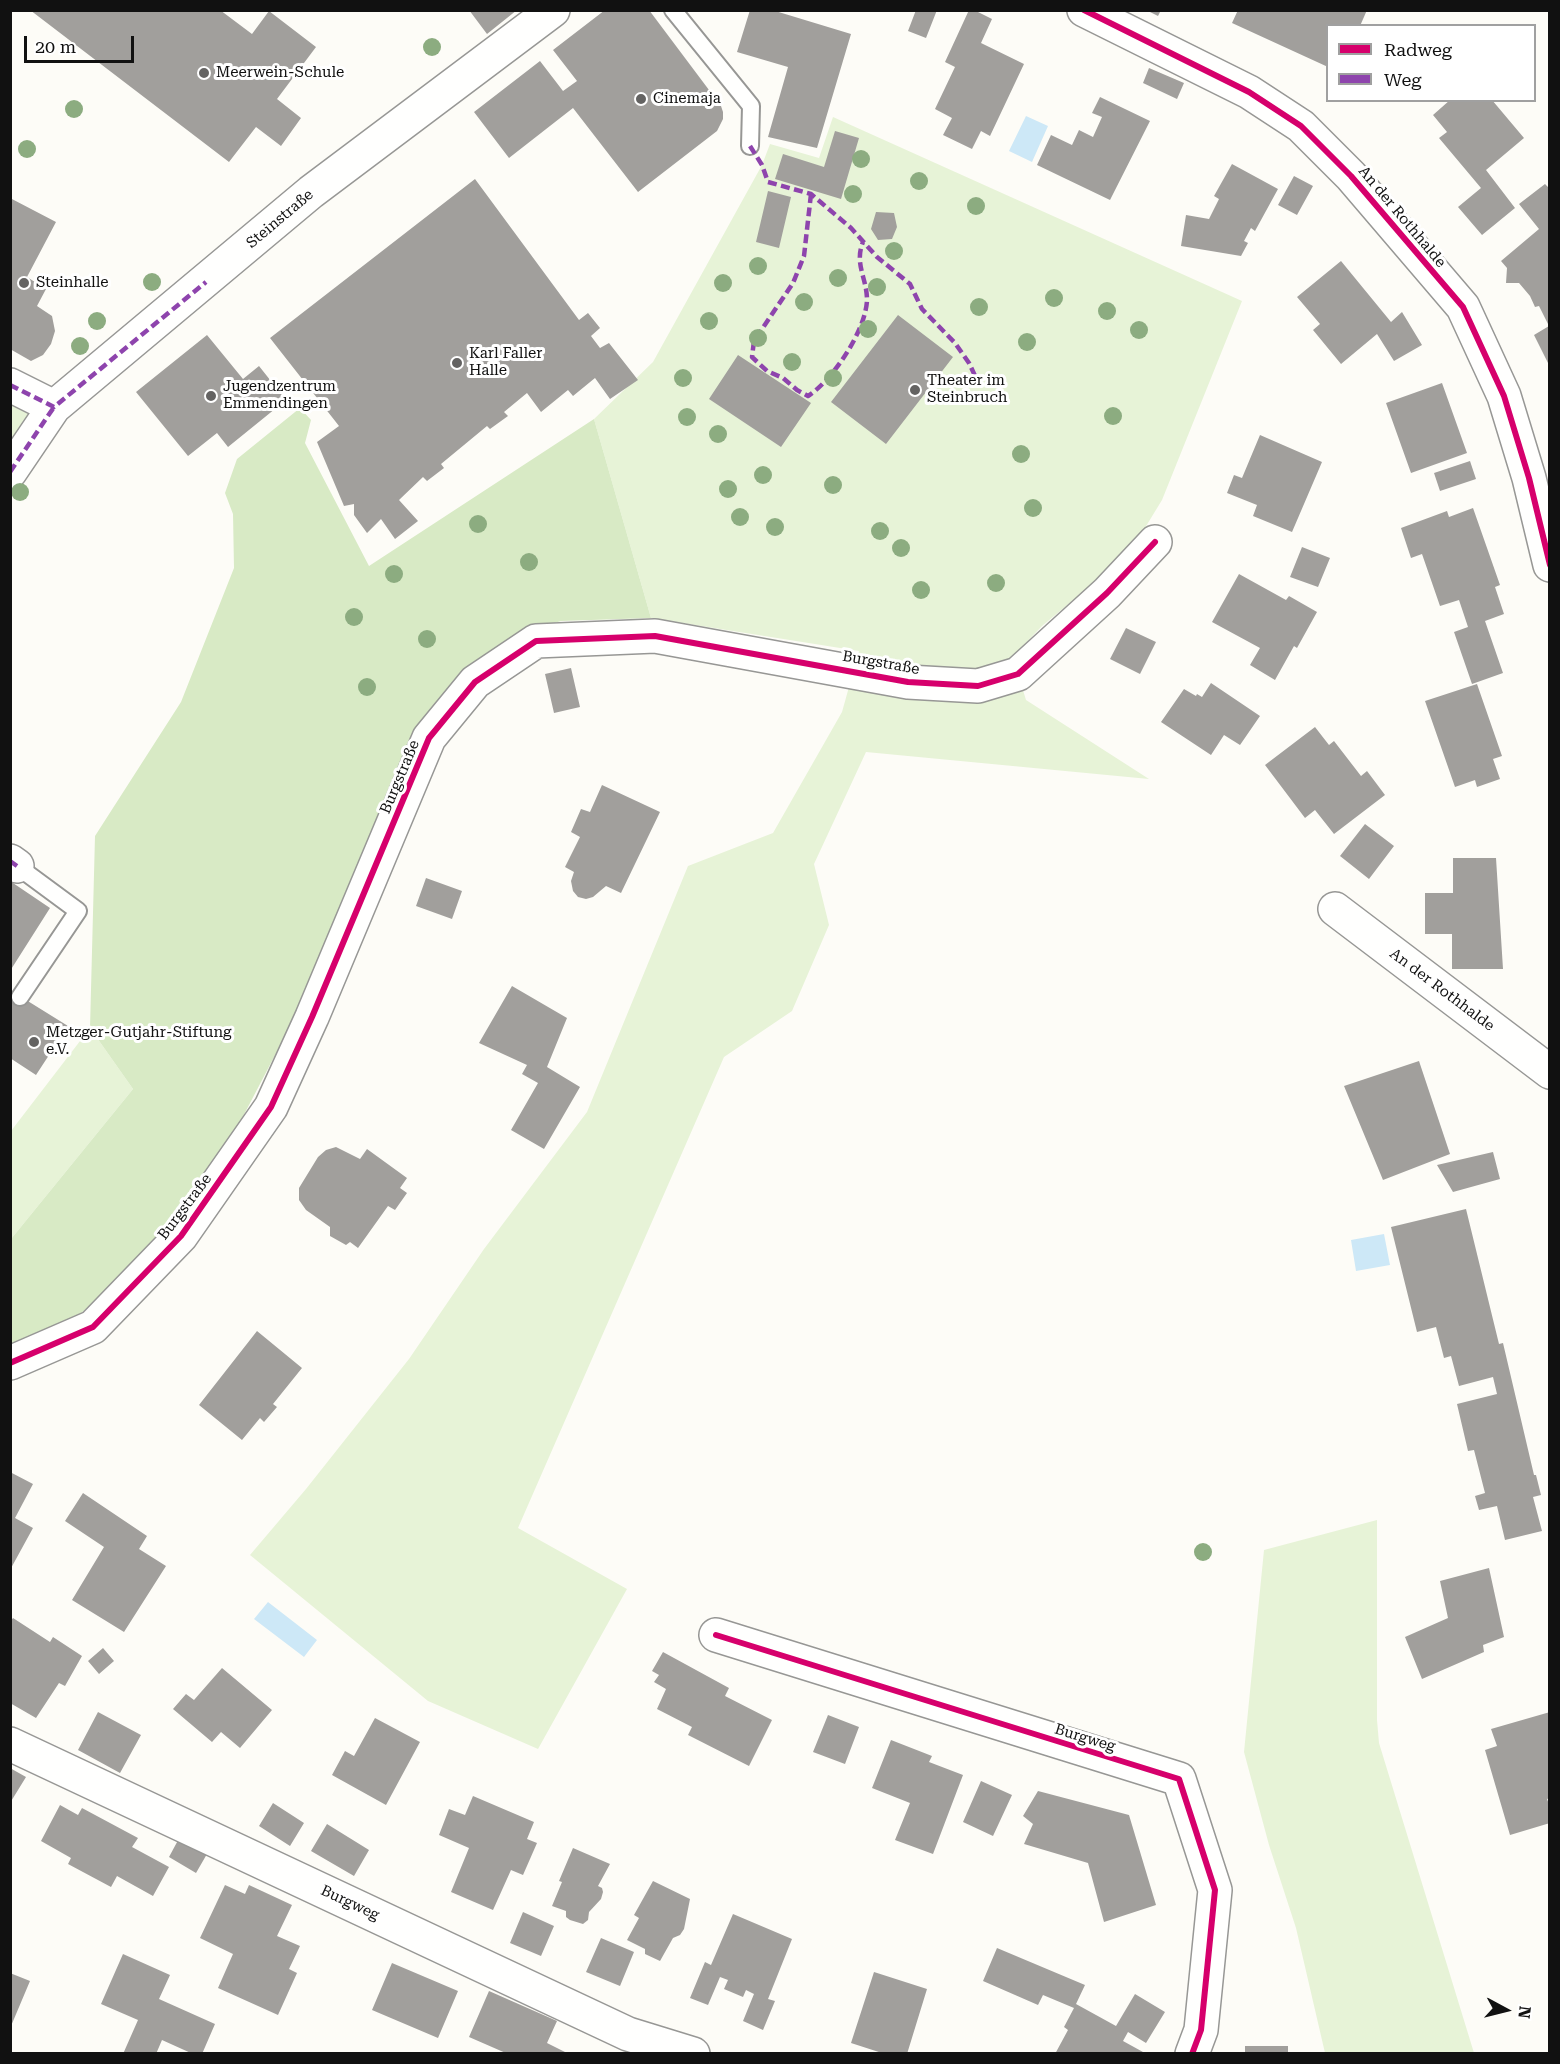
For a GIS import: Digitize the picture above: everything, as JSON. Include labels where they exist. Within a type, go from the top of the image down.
[{"type":"street","name":"Steinstraße","points":[[10,472],[54,407],[311,192],[554,10]]},
{"type":"street","name":"An der Rothhalde","points":[[1084,10],[1249,92],[1301,126],[1351,176],[1448,290],[1462,308],[1504,396],[1529,478],[1550,565]]},
{"type":"street","points":[[10,385],[54,407]]},
{"type":"street","name":"Burgstraße","points":[[10,1363],[93,1327],[181,1236],[271,1107],[331,974],[429,738],[475,682],[536,641],[655,636],[908,682],[978,686],[1018,674],[1107,593],[1155,542]]},
{"type":"street","name":"An der Rothhalde","points":[[1335,909],[1550,1072]]},
{"type":"street","name":"Burgweg","points":[[716,1635],[1179,1779],[1215,1890],[1228,1901],[1201,2030],[1192,2054]]},
{"type":"street","name":"Burgweg","points":[[10,1744],[628,2034],[693,2054]]},
{"type":"lane","points":[[673,10],[751,106],[750,146]]},
{"type":"lane","points":[[14,863],[78,911],[20,997]]},
{"type":"green space","points":[[833,117],[1242,301],[1162,500],[1140,536],[1113,567],[1042,626],[1020,649],[1018,674],[1026,700],[1149,779],[866,752],[814,864],[829,925],[792,1011],[724,1057],[518,1528],[627,1589],[538,1749],[428,1701],[250,1555],[306,1489],[409,1359],[484,1249],[587,1112],[688,866],[773,833],[842,712],[859,651],[651,618],[594,419],[653,362],[762,165],[770,144],[819,158]]},
{"type":"green space","points":[[11,401],[35,414],[11,451]]},
{"type":"green space","points":[[300,408],[311,420],[305,443],[369,566],[594,419],[651,618],[561,621],[521,633],[457,678],[296,1015],[226,1149],[167,1229],[122,1276],[78,1316],[11,1345],[11,1239],[133,1089],[90,1028],[95,836],[181,702],[234,568],[233,514],[225,493],[237,459]]},
{"type":"green space","points":[[90,1028],[133,1089],[11,1239],[11,1131]]},
{"type":"green space","points":[[1377,1520],[1379,1743],[1474,2053],[1325,2053],[1296,1928],[1269,1845],[1244,1752],[1264,1550]]},
{"type":"water","points":[[1026,116],[1048,126],[1032,162],[1009,151]]},
{"type":"water","points":[[1384,1234],[1390,1265],[1356,1271],[1351,1240]]},
{"type":"water","points":[[268,1602],[317,1640],[304,1657],[254,1619]]},
{"type":"building","name":"Meerwein-Schule","points":[[30,10],[220,10],[252,34],[269,11],[316,47],[277,99],[301,118],[281,146],[256,127],[229,162]]},
{"type":"building","points":[[469,10],[517,10],[487,34]]},
{"type":"building","name":"Cinemaja","points":[[605,10],[649,10],[721,106],[723,112],[723,119],[717,131],[638,192],[573,108],[509,158],[474,112],[540,61],[563,91],[577,81],[553,50]]},
{"type":"building","points":[[750,10],[772,10],[851,34],[817,148],[768,137],[788,67],[737,52]]},
{"type":"building","points":[[916,10],[937,10],[926,38],[908,31]]},
{"type":"building","points":[[969,10],[974,10],[992,19],[981,43],[1024,64],[990,136],[981,131],[972,149],[943,135],[952,118],[935,109],[955,67],[945,62]]},
{"type":"building","points":[[1146,10],[1161,10],[1158,16]]},
{"type":"building","points":[[1238,10],[1367,10],[1361,24],[1326,24],[1326,66],[1232,23]]},
{"type":"building","points":[[1149,68],[1184,83],[1177,99],[1143,83]]},
{"type":"building","points":[[1100,97],[1150,121],[1110,200],[1037,165],[1051,135],[1072,145],[1079,130],[1093,137],[1102,117],[1092,113]]},
{"type":"building","points":[[1448,102],[1494,102],[1524,138],[1486,170],[1515,208],[1482,235],[1458,207],[1481,188],[1439,138],[1447,132],[1433,115]]},
{"type":"building","points":[[835,131],[859,138],[841,199],[775,179],[783,154],[824,167]]},
{"type":"building","points":[[1232,164],[1278,189],[1255,231],[1251,228],[1244,241],[1248,243],[1241,256],[1181,246],[1186,215],[1209,219],[1219,199],[1214,196]]},
{"type":"building","points":[[1294,176],[1313,186],[1297,215],[1278,205]]},
{"type":"building","name":"Karl Faller Halle","points":[[475,179],[579,320],[588,313],[600,328],[591,336],[600,348],[609,343],[638,380],[610,399],[595,378],[573,396],[568,390],[541,412],[527,393],[504,412],[508,416],[490,429],[487,426],[441,464],[444,468],[427,481],[423,477],[399,500],[418,521],[395,539],[381,519],[367,533],[354,515],[354,504],[344,506],[317,442],[339,426],[270,338]]},
{"type":"building","points":[[1545,184],[1550,189],[1550,367],[1534,335],[1549,326],[1539,306],[1535,307],[1530,296],[1519,283],[1506,283],[1507,268],[1501,261],[1539,229],[1519,204]]},
{"type":"building","points":[[768,191],[791,197],[779,248],[756,242]]},
{"type":"building","name":"Steinhalle","points":[[10,198],[56,222],[27,277],[46,289],[37,306],[52,316],[55,331],[51,344],[43,355],[31,361],[10,349]]},
{"type":"building","points":[[876,212],[894,213],[897,227],[892,239],[878,240],[871,229]]},
{"type":"building","points":[[1341,261],[1391,322],[1402,312],[1422,345],[1394,361],[1377,334],[1341,364],[1313,330],[1320,324],[1297,297]]},
{"type":"building","points":[[898,315],[953,357],[886,444],[831,402]]},
{"type":"building","name":"Jugendzentrum Emmendingen","points":[[207,335],[243,379],[259,366],[286,400],[228,447],[217,433],[188,456],[136,392]]},
{"type":"building","points":[[738,355],[811,403],[781,447],[709,399]]},
{"type":"building","points":[[1442,383],[1467,453],[1411,473],[1386,403]]},
{"type":"building","points":[[1260,435],[1322,462],[1292,532],[1253,516],[1257,505],[1227,493],[1234,475],[1242,478]]},
{"type":"building","points":[[1470,461],[1476,479],[1440,491],[1434,473]]},
{"type":"building","points":[[1473,508],[1500,585],[1495,587],[1504,614],[1485,621],[1503,673],[1472,684],[1454,632],[1468,627],[1459,600],[1440,606],[1422,554],[1411,558],[1401,528],[1447,511],[1449,517]]},
{"type":"building","points":[[1302,547],[1330,558],[1318,587],[1290,577]]},
{"type":"building","points":[[1239,574],[1286,600],[1289,596],[1317,612],[1297,648],[1294,646],[1275,680],[1250,665],[1260,648],[1212,622]]},
{"type":"building","points":[[1126,628],[1156,642],[1140,674],[1110,659]]},
{"type":"building","points":[[571,668],[580,707],[554,713],[545,674]]},
{"type":"building","points":[[1211,683],[1260,716],[1240,745],[1224,735],[1211,755],[1161,722],[1184,689],[1202,697]]},
{"type":"building","points":[[1477,684],[1502,756],[1493,759],[1500,779],[1477,787],[1475,780],[1455,787],[1425,701]]},
{"type":"building","points":[[1315,727],[1329,745],[1334,741],[1361,776],[1367,771],[1385,795],[1334,834],[1315,810],[1305,818],[1265,765]]},
{"type":"building","points":[[602,785],[660,812],[621,893],[606,886],[593,897],[586,899],[578,897],[573,891],[571,881],[574,872],[565,867],[580,837],[571,832],[581,809],[590,812]]},
{"type":"building","points":[[1365,824],[1394,846],[1369,879],[1340,856]]},
{"type":"building","points":[[1453,858],[1496,858],[1503,969],[1452,969],[1452,934],[1425,934],[1425,893],[1453,893]]},
{"type":"building","points":[[426,878],[462,891],[452,919],[416,906]]},
{"type":"building","points":[[10,881],[50,908],[10,971]]},
{"type":"building","points":[[512,986],[567,1018],[547,1067],[580,1087],[544,1149],[511,1130],[538,1083],[522,1074],[527,1065],[479,1043]]},
{"type":"building","name":"Metzger-Gutjahr-Stiftung e.V.","points":[[10,990],[68,1026],[36,1075],[10,1058]]},
{"type":"building","points":[[1419,1061],[1450,1154],[1383,1180],[1344,1086]]},
{"type":"building","points":[[336,1147],[360,1159],[367,1149],[407,1178],[400,1188],[407,1193],[395,1210],[388,1206],[358,1248],[350,1242],[346,1245],[330,1236],[330,1227],[306,1210],[299,1200],[299,1188],[318,1157],[326,1150]]},
{"type":"building","points":[[1493,1152],[1500,1179],[1453,1192],[1437,1165]]},
{"type":"building","points":[[1466,1209],[1499,1344],[1503,1343],[1534,1475],[1536,1475],[1541,1495],[1533,1497],[1542,1531],[1505,1540],[1497,1506],[1479,1510],[1475,1496],[1485,1493],[1474,1450],[1468,1451],[1457,1404],[1497,1394],[1493,1377],[1459,1386],[1451,1356],[1444,1358],[1436,1327],[1417,1332],[1391,1227]]},
{"type":"building","points":[[257,1331],[302,1368],[273,1404],[277,1407],[264,1422],[260,1418],[242,1440],[199,1405]]},
{"type":"building","points":[[10,1472],[33,1484],[15,1518],[33,1528],[10,1570]]},
{"type":"building","points":[[83,1493],[147,1536],[139,1549],[166,1566],[124,1632],[72,1600],[104,1547],[65,1521]]},
{"type":"building","points":[[1489,1568],[1504,1637],[1483,1645],[1484,1652],[1422,1679],[1405,1637],[1448,1618],[1440,1581]]},
{"type":"building","points":[[13,1618],[50,1642],[53,1637],[82,1656],[65,1686],[59,1683],[36,1718],[10,1703],[10,1622]]},
{"type":"building","points":[[103,1648],[114,1661],[99,1674],[88,1661]]},
{"type":"building","points":[[663,1652],[729,1688],[725,1696],[772,1720],[749,1766],[688,1735],[692,1727],[657,1709],[666,1689],[654,1682],[659,1675],[652,1671]]},
{"type":"building","points":[[222,1668],[272,1710],[240,1748],[221,1732],[212,1742],[173,1709],[186,1694],[194,1700]]},
{"type":"building","points":[[98,1712],[141,1735],[120,1773],[78,1750]]},
{"type":"building","points":[[1550,1712],[1550,1798],[1547,1799],[1550,1807],[1550,1823],[1510,1835],[1485,1750],[1497,1746],[1491,1729]]},
{"type":"building","points":[[828,1715],[859,1727],[845,1764],[813,1752]]},
{"type":"building","points":[[375,1718],[420,1742],[386,1805],[332,1775],[345,1751],[354,1756]]},
{"type":"building","points":[[891,1740],[932,1756],[929,1762],[963,1775],[933,1854],[895,1840],[910,1803],[872,1788]]},
{"type":"building","points":[[10,1768],[26,1777],[10,1803]]},
{"type":"building","points":[[981,1781],[1012,1795],[993,1836],[963,1822]]},
{"type":"building","points":[[1038,1791],[1129,1815],[1156,1905],[1104,1922],[1088,1863],[1024,1844],[1033,1824],[1023,1816]]},
{"type":"building","points":[[473,1796],[534,1822],[527,1839],[537,1843],[523,1875],[511,1870],[493,1910],[451,1892],[469,1848],[439,1835],[449,1809],[465,1815]]},
{"type":"building","points":[[273,1803],[304,1823],[290,1846],[259,1826]]},
{"type":"building","points":[[60,1805],[78,1815],[82,1808],[138,1838],[132,1847],[169,1867],[153,1896],[117,1876],[111,1887],[68,1864],[71,1858],[41,1841]]},
{"type":"building","points":[[327,1824],[369,1850],[354,1876],[311,1851]]},
{"type":"building","points":[[183,1831],[211,1847],[196,1873],[169,1857]]},
{"type":"building","points":[[573,1848],[610,1864],[598,1886],[603,1892],[601,1899],[589,1912],[588,1920],[583,1924],[570,1920],[566,1917],[566,1911],[552,1906],[562,1882],[559,1881]]},
{"type":"building","points":[[653,1881],[690,1899],[684,1929],[680,1935],[673,1938],[660,1961],[645,1954],[645,1949],[627,1940],[639,1918],[634,1915]]},
{"type":"building","points":[[225,1885],[245,1894],[249,1885],[292,1905],[277,1936],[300,1946],[289,1969],[297,1973],[278,2015],[218,1988],[233,1954],[200,1938]]},
{"type":"building","points":[[523,1912],[554,1926],[541,1956],[510,1943]]},
{"type":"building","points":[[733,1914],[792,1939],[768,1999],[775,2001],[763,2030],[743,2021],[754,1994],[746,1990],[743,1997],[724,1989],[728,1980],[720,1977],[708,2005],[690,1998],[705,1962],[711,1965]]},
{"type":"building","points":[[601,1938],[634,1952],[620,1986],[586,1972]]},
{"type":"building","points":[[997,1948],[1085,1985],[1076,2004],[1116,2026],[1135,1994],[1165,2012],[1146,2043],[1128,2032],[1123,2041],[1143,2052],[1142,2054],[1055,2054],[1068,2030],[1064,2027],[1074,2008],[1043,1995],[1038,2005],[983,1981]]},
{"type":"building","points":[[123,1954],[170,1975],[159,1999],[215,2024],[202,2054],[193,2054],[162,2040],[156,2054],[123,2054],[138,2020],[101,2004]]},
{"type":"building","points":[[392,1963],[458,1991],[438,2038],[372,2010]]},
{"type":"building","points":[[874,1972],[927,1989],[907,2054],[885,2054],[851,2043]]},
{"type":"building","points":[[10,1973],[30,1981],[11,2026],[10,2026]]},
{"type":"building","points":[[489,1991],[557,2021],[547,2043],[569,2054],[508,2054],[469,2037]]},
{"type":"building","points":[[1245,2046],[1288,2046],[1288,2054],[1245,2054]]},
{"type":"marked path","points":[[750,146],[762,165],[768,182],[811,194],[851,228],[877,257],[910,284],[922,309],[955,343],[969,363],[977,380]]},
{"type":"marked path","points":[[811,194],[804,256],[793,283],[754,341],[752,357],[767,371],[783,378],[808,396],[818,389],[837,367],[861,325],[867,300],[860,264],[863,242]]},
{"type":"marked path","points":[[10,385],[54,407],[206,282]]},
{"type":"marked path","points":[[10,472],[54,407]]},
{"type":"marked path","points":[[10,861],[17,866]]},
{"type":"cycle path","points":[[1084,10],[1249,92],[1301,126],[1351,176],[1463,307],[1504,396],[1529,478],[1550,565]]},
{"type":"cycle path","points":[[10,1363],[93,1327],[181,1236],[271,1107],[312,1017],[429,738],[475,682],[536,641],[655,636],[908,682],[978,686],[1018,674],[1107,593],[1155,542]]},
{"type":"cycle path","points":[[716,1635],[1179,1779],[1215,1890],[1201,2030],[1192,2054]]},
{"type":"place","name":"Meerwein-Schule","points":[[204,73]]},
{"type":"place","name":"Cinemaja","points":[[641,99]]},
{"type":"place","name":"Steinhalle","points":[[24,283]]},
{"type":"place","name":"Karl Faller Halle","points":[[457,363]]},
{"type":"place","name":"Theater im Steinbruch","points":[[915,390]]},
{"type":"place","name":"Jugendzentrum Emmendingen","points":[[211,396]]},
{"type":"place","name":"Metzger-Gutjahr-Stiftung e.V.","points":[[34,1042]]}]
